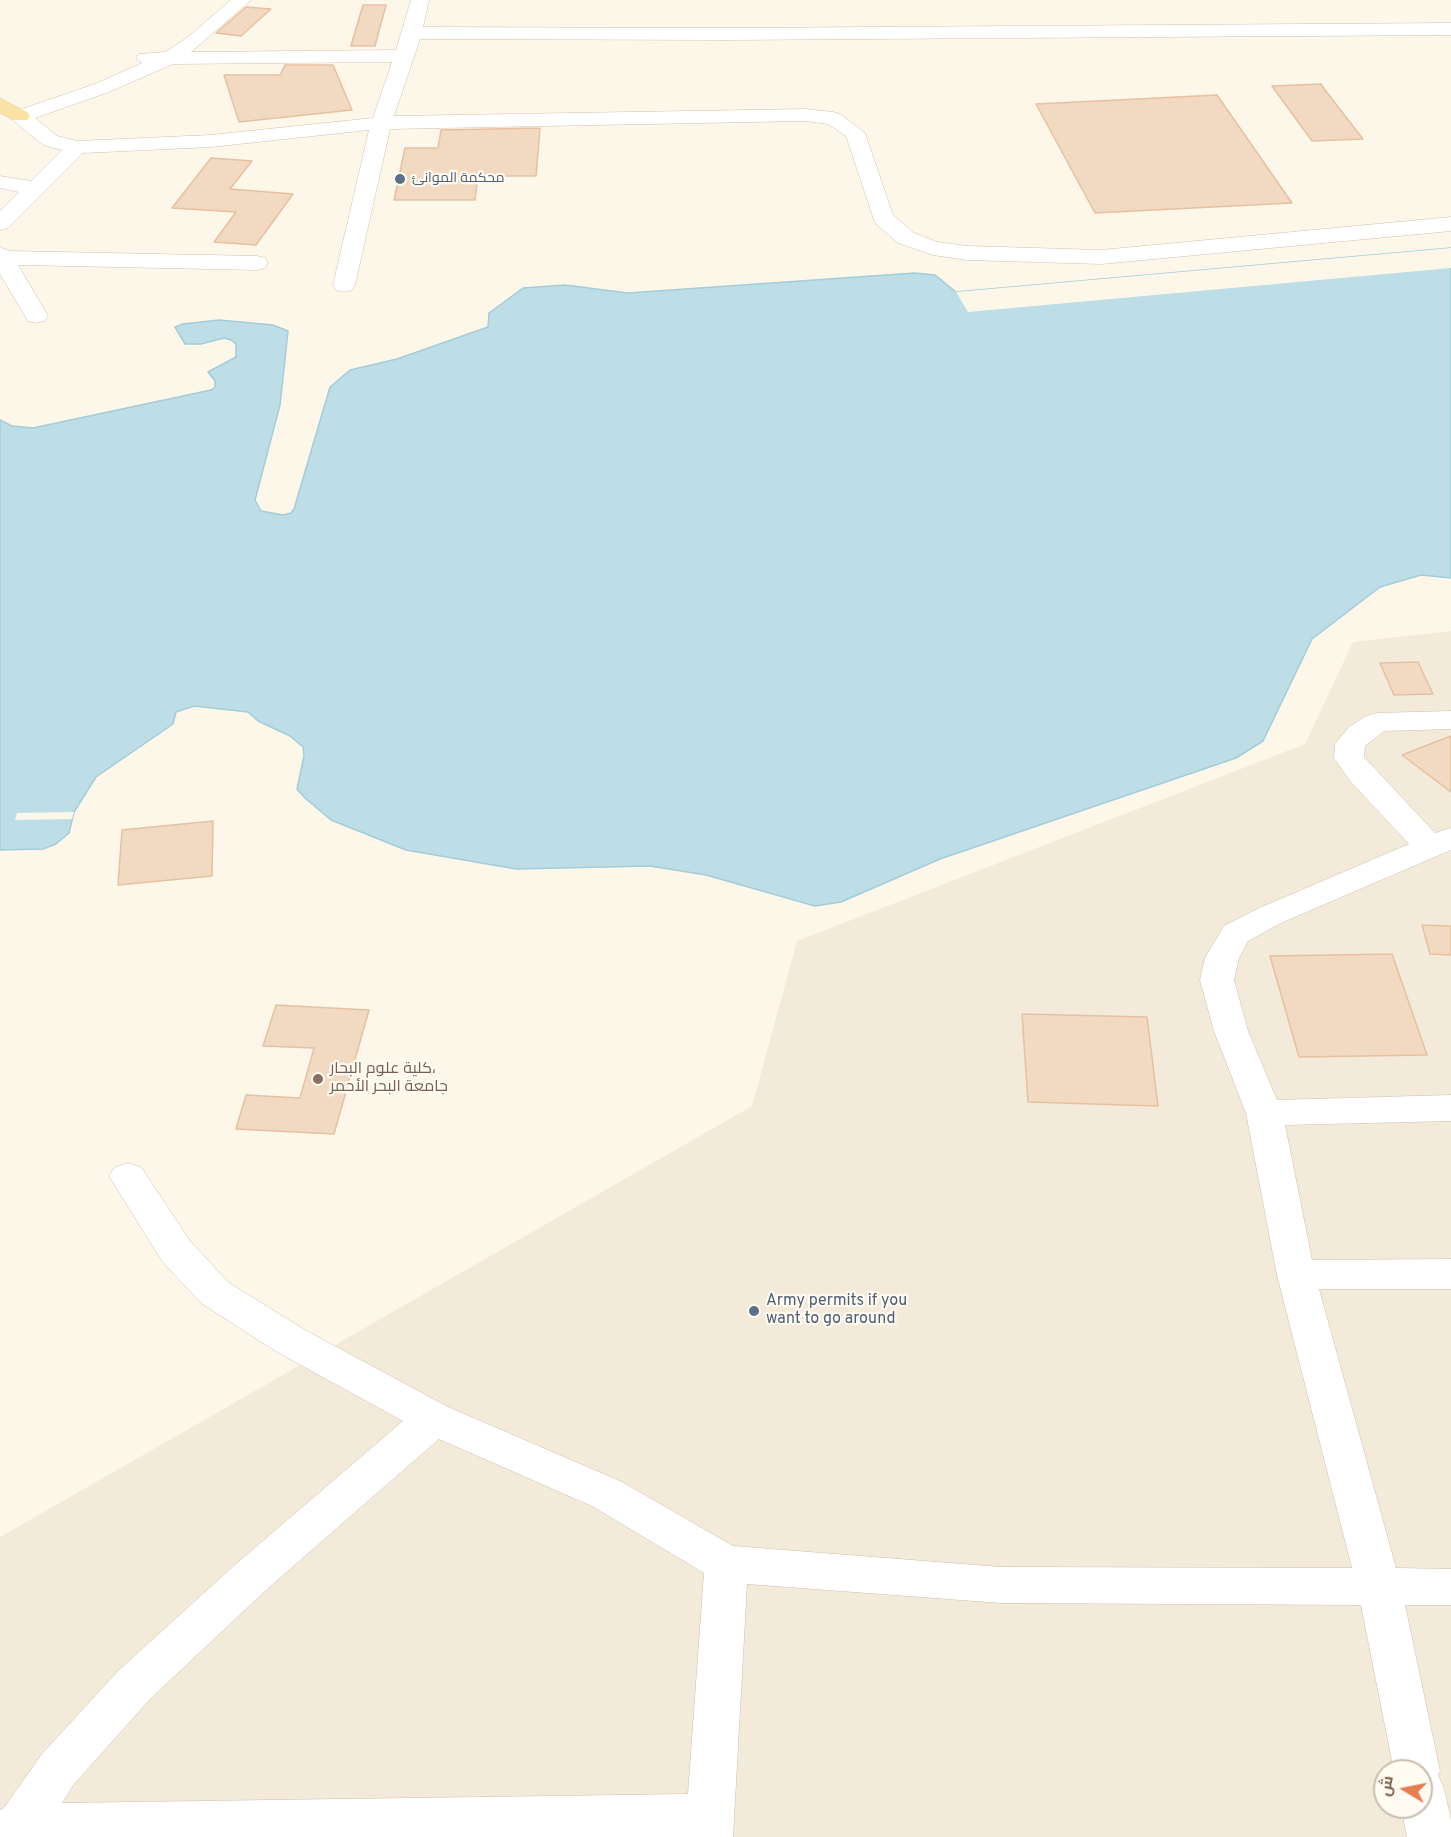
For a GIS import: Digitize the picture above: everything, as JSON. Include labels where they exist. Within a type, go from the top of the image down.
[{"type":"street","points":[[5,112],[146,58],[174,40],[222,0]]},
{"type":"street","points":[[5,112],[102,88],[169,58],[195,41],[242,0]]},
{"type":"street","points":[[344,285],[381,123],[412,33],[420,0]]},
{"type":"street","points":[[412,33],[726,34],[1451,29]]},
{"type":"street","points":[[146,58],[404,56]]},
{"type":"street","points":[[5,112],[50,141],[77,147],[211,141],[430,120],[805,115],[833,118],[855,133],[883,218],[906,238],[933,248],[967,253],[1101,257],[1451,224]]},
{"type":"street","points":[[0,223],[77,147]]},
{"type":"street","points":[[0,182],[35,188]]},
{"type":"street","points":[[0,257],[257,263]]},
{"type":"street","points":[[0,257],[36,316]]},
{"type":"street","points":[[1415,1759],[1379,1587],[1296,1275],[1264,1113],[1231,1031],[1217,980],[1222,958],[1236,934],[1269,916],[1440,842],[1362,776],[1349,758],[1350,744],[1360,733],[1377,722],[1451,720]]},
{"type":"street","points":[[1264,1113],[1451,1108]]},
{"type":"street","points":[[128,1176],[176,1251],[214,1293],[291,1341],[434,1419],[608,1494],[726,1564],[1001,1585],[1451,1587]]},
{"type":"street","points":[[1296,1275],[1451,1274]]},
{"type":"street","points":[[15,1831],[58,1769],[134,1685],[251,1577],[434,1419]]},
{"type":"street","points":[[15,1831],[709,1826],[726,1564]]},
{"type":"street","points":[[1427,1819],[1431,1837]]},
{"type":"shaded area","points":[[1451,631],[1451,1837],[0,1837],[0,1537],[752,1106],[797,941],[1305,744],[1353,642]]},
{"type":"water","points":[[1451,248],[1451,578],[1421,575],[1380,587],[1312,639],[1263,741],[1236,758],[940,859],[841,902],[815,906],[706,875],[650,866],[516,869],[406,850],[331,820],[306,799],[297,789],[304,756],[303,747],[290,736],[258,721],[248,712],[194,706],[176,712],[173,724],[96,777],[74,812],[69,833],[56,844],[43,849],[0,850],[0,420],[12,426],[33,428],[211,390],[215,387],[215,381],[208,372],[236,357],[236,344],[224,338],[201,344],[185,344],[175,327],[219,320],[273,325],[288,331],[280,405],[255,500],[261,511],[283,515],[291,513],[294,509],[330,387],[350,370],[397,359],[488,327],[489,313],[523,288],[565,285],[628,293],[915,273],[935,275],[956,292]]},
{"type":"pier","points":[[1451,248],[1451,268],[968,312],[956,292]]},
{"type":"pier","points":[[74,812],[72,819],[15,820],[17,813]]},
{"type":"building","points":[[363,5],[386,5],[375,46],[351,46]]},
{"type":"building","points":[[246,7],[271,9],[241,36],[216,33]]},
{"type":"building","points":[[285,65],[333,65],[352,110],[239,122],[224,75],[280,75]]},
{"type":"building","points":[[1321,84],[1363,139],[1312,141],[1272,86]]},
{"type":"building","points":[[1217,95],[1292,203],[1095,213],[1036,104]]},
{"type":"building","points":[[540,128],[536,176],[478,176],[475,200],[394,200],[405,148],[438,148],[441,130]]},
{"type":"building","points":[[211,158],[252,161],[230,189],[293,194],[256,245],[214,242],[236,212],[172,208]]},
{"type":"building","points":[[1418,662],[1433,694],[1394,695],[1380,663]]},
{"type":"building","points":[[1451,736],[1451,792],[1402,755]]},
{"type":"building","points":[[213,821],[212,876],[118,885],[122,830]]},
{"type":"building","points":[[1422,925],[1451,926],[1451,955],[1430,954]]},
{"type":"building","points":[[1392,954],[1427,1055],[1299,1057],[1270,956]]},
{"type":"building","points":[[276,1005],[369,1010],[334,1134],[236,1129],[246,1095],[300,1098],[314,1048],[263,1046]]},
{"type":"building","points":[[1022,1014],[1147,1017],[1158,1106],[1028,1102]]},
{"type":"place","name":"محكمة الموانئ","points":[[400,179]]},
{"type":"place","name":"كلية علوم البحار، جامعة البحر الأحمر","points":[[318,1079]]},
{"type":"place","name":"Army permits if you want to go around","points":[[754,1311]]}]
